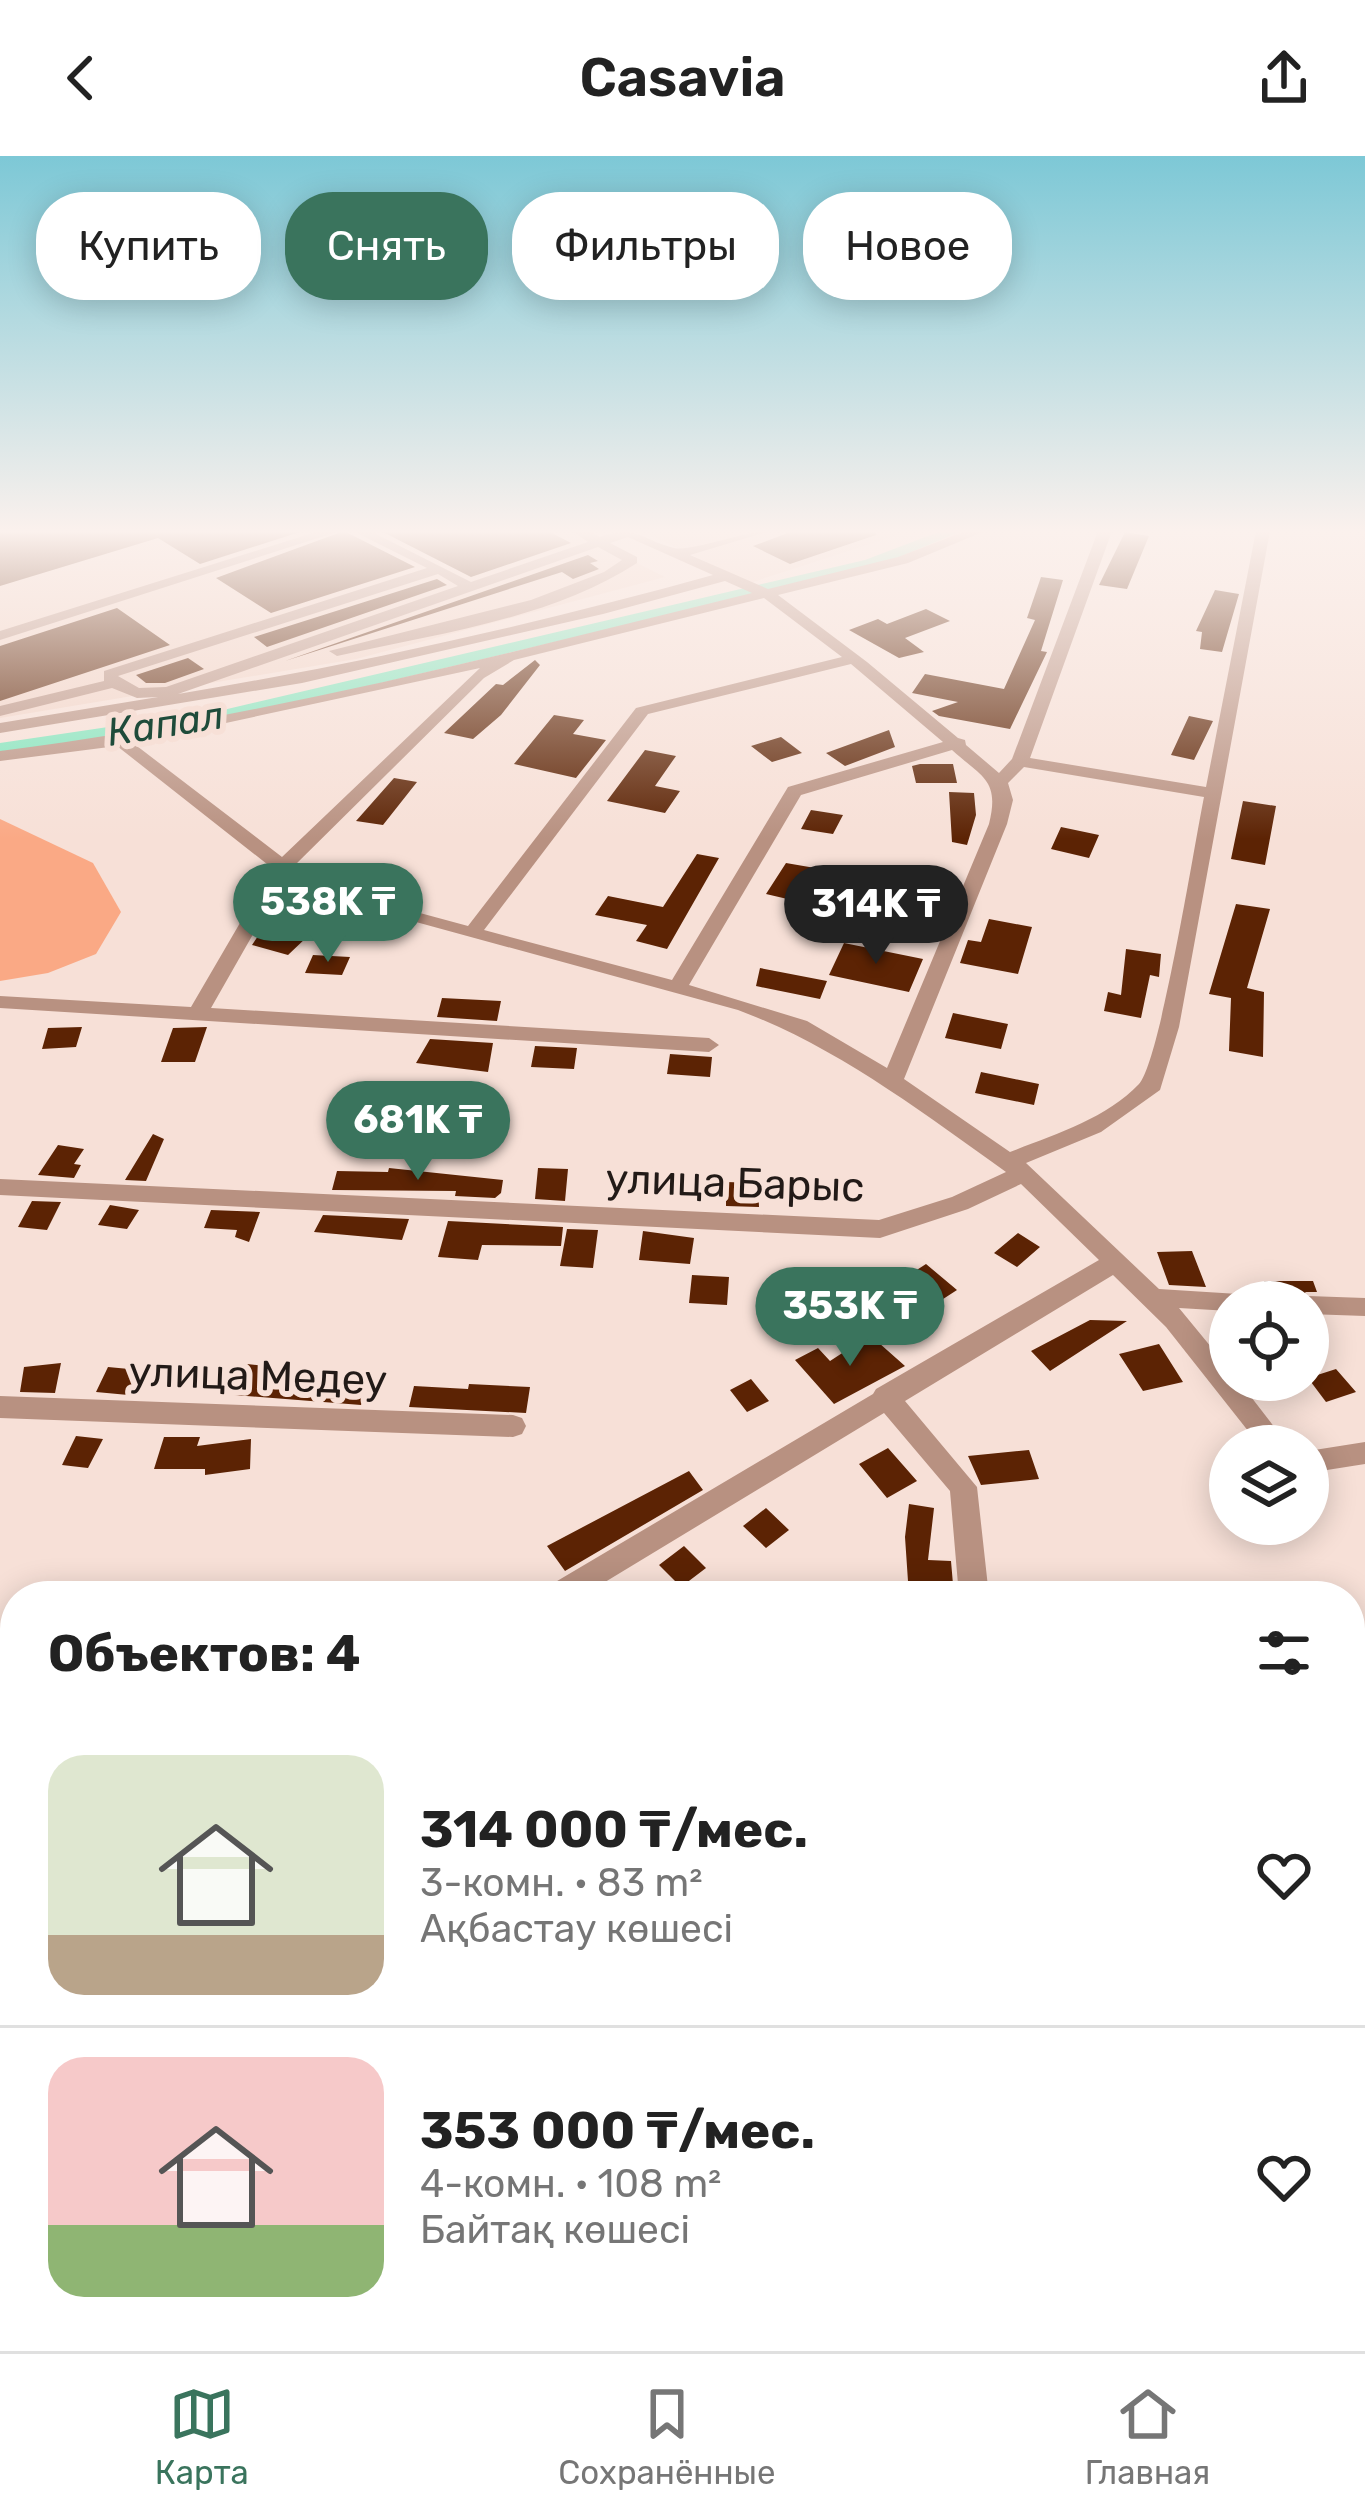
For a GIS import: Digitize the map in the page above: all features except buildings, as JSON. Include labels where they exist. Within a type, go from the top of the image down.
[{"type":"street","points":[[236,633],[109,674],[113,682],[137,693],[168,692],[336,633]]},
{"type":"street","points":[[338,651],[410,633]]},
{"type":"street","points":[[0,728],[302,678],[499,633]]},
{"type":"street","points":[[0,756],[120,741],[608,633]]},
{"type":"street","points":[[821,633],[959,743],[999,782],[1004,800],[892,1081]]},
{"type":"street","points":[[999,782],[1020,761],[1067,633]]},
{"type":"street","name":"улица Барыс","points":[[0,1187],[880,1228],[961,1203],[1016,1167],[1093,1127],[1152,1085],[1169,1028],[1244,633]]},
{"type":"street","points":[[200,1010],[282,867],[479,675],[509,657]]},
{"type":"street","points":[[472,933],[641,711],[854,658]]},
{"type":"street","points":[[0,711],[113,682]]},
{"type":"street","points":[[120,741],[282,867],[286,881],[301,889],[676,988],[800,1026],[892,1081],[1016,1167],[1153,1298],[1259,1425]]},
{"type":"street","points":[[676,988],[794,791],[959,743]]},
{"type":"street","points":[[1020,761],[1214,794]]},
{"type":"street","points":[[0,1002],[200,1010],[709,1045]]},
{"type":"street","points":[[582,1581],[1114,1262]]},
{"type":"street","points":[[1153,1298],[1209,1300]]},
{"type":"street","points":[[1329,1306],[1365,1307]]},
{"type":"street","points":[[885,1396],[963,1487],[972,1581]]},
{"type":"street","name":"улица Медеу","points":[[0,1407],[513,1426]]},
{"type":"street","points":[[1329,1459],[1365,1454]]},
{"type":"shaded area","points":[[0,633],[452,633],[356,659],[0,718]]},
{"type":"shaded area","points":[[0,819],[93,863],[121,912],[96,954],[48,973],[0,981]]},
{"type":"waterway","name":"Капал","points":[[0,749],[223,715],[572,633]]}]
